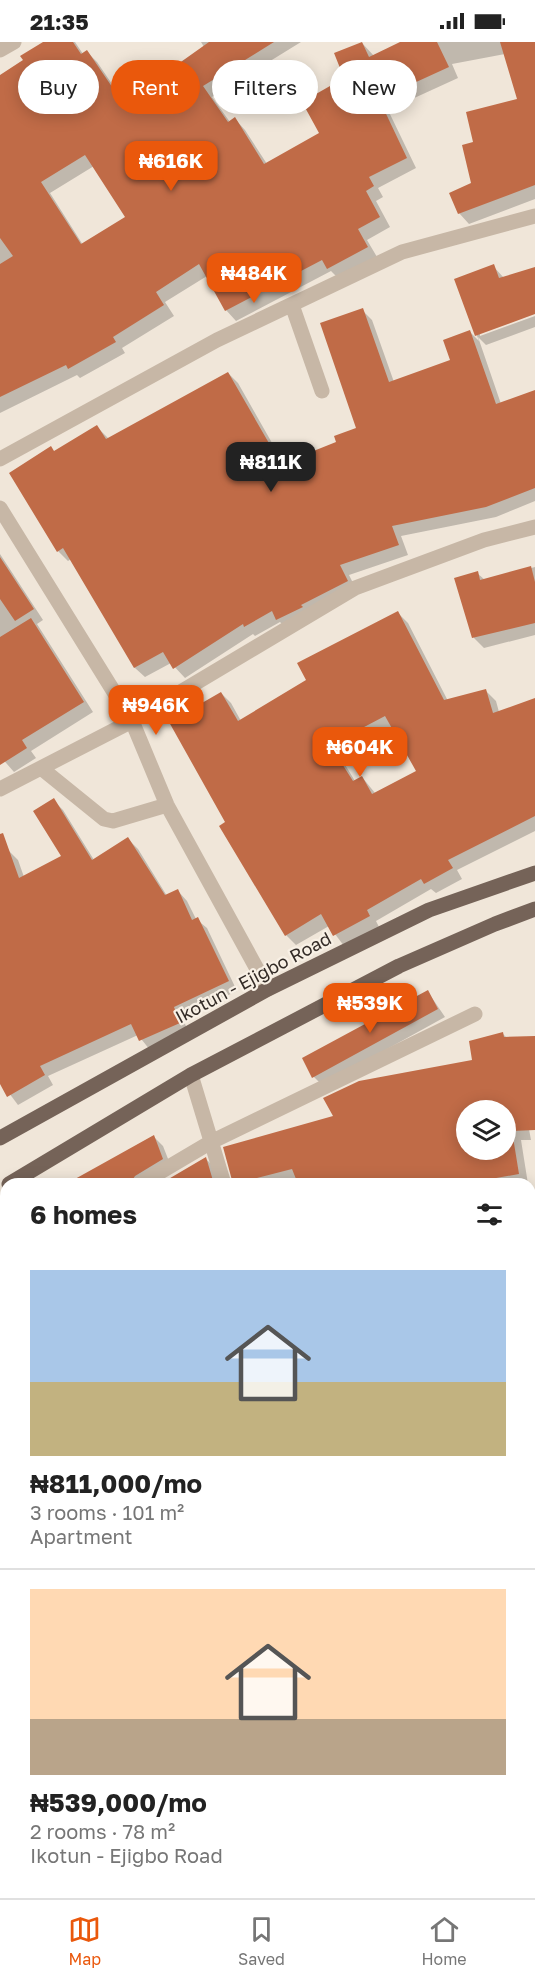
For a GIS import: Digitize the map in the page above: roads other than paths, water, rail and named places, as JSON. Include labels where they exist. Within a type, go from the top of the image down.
[{"type":"main road","name":"Ikotun - Ejigbo Road","points":[[0,1138],[268,989],[429,910],[535,873]]},
{"type":"main road","points":[[18,1178],[191,1075],[399,966],[535,909]]},
{"type":"street","points":[[0,50],[14,42]]},
{"type":"street","points":[[0,459],[217,340],[402,252],[535,216]]},
{"type":"street","points":[[292,305],[322,391]]},
{"type":"street","points":[[0,508],[132,721],[167,805],[268,989]]},
{"type":"street","points":[[0,789],[132,721],[355,588],[484,540],[535,527]]},
{"type":"street","points":[[41,768],[104,819],[113,821],[167,805]]},
{"type":"street","points":[[150,1178],[211,1142],[475,1014]]},
{"type":"street","points":[[191,1075],[222,1178]]}]
